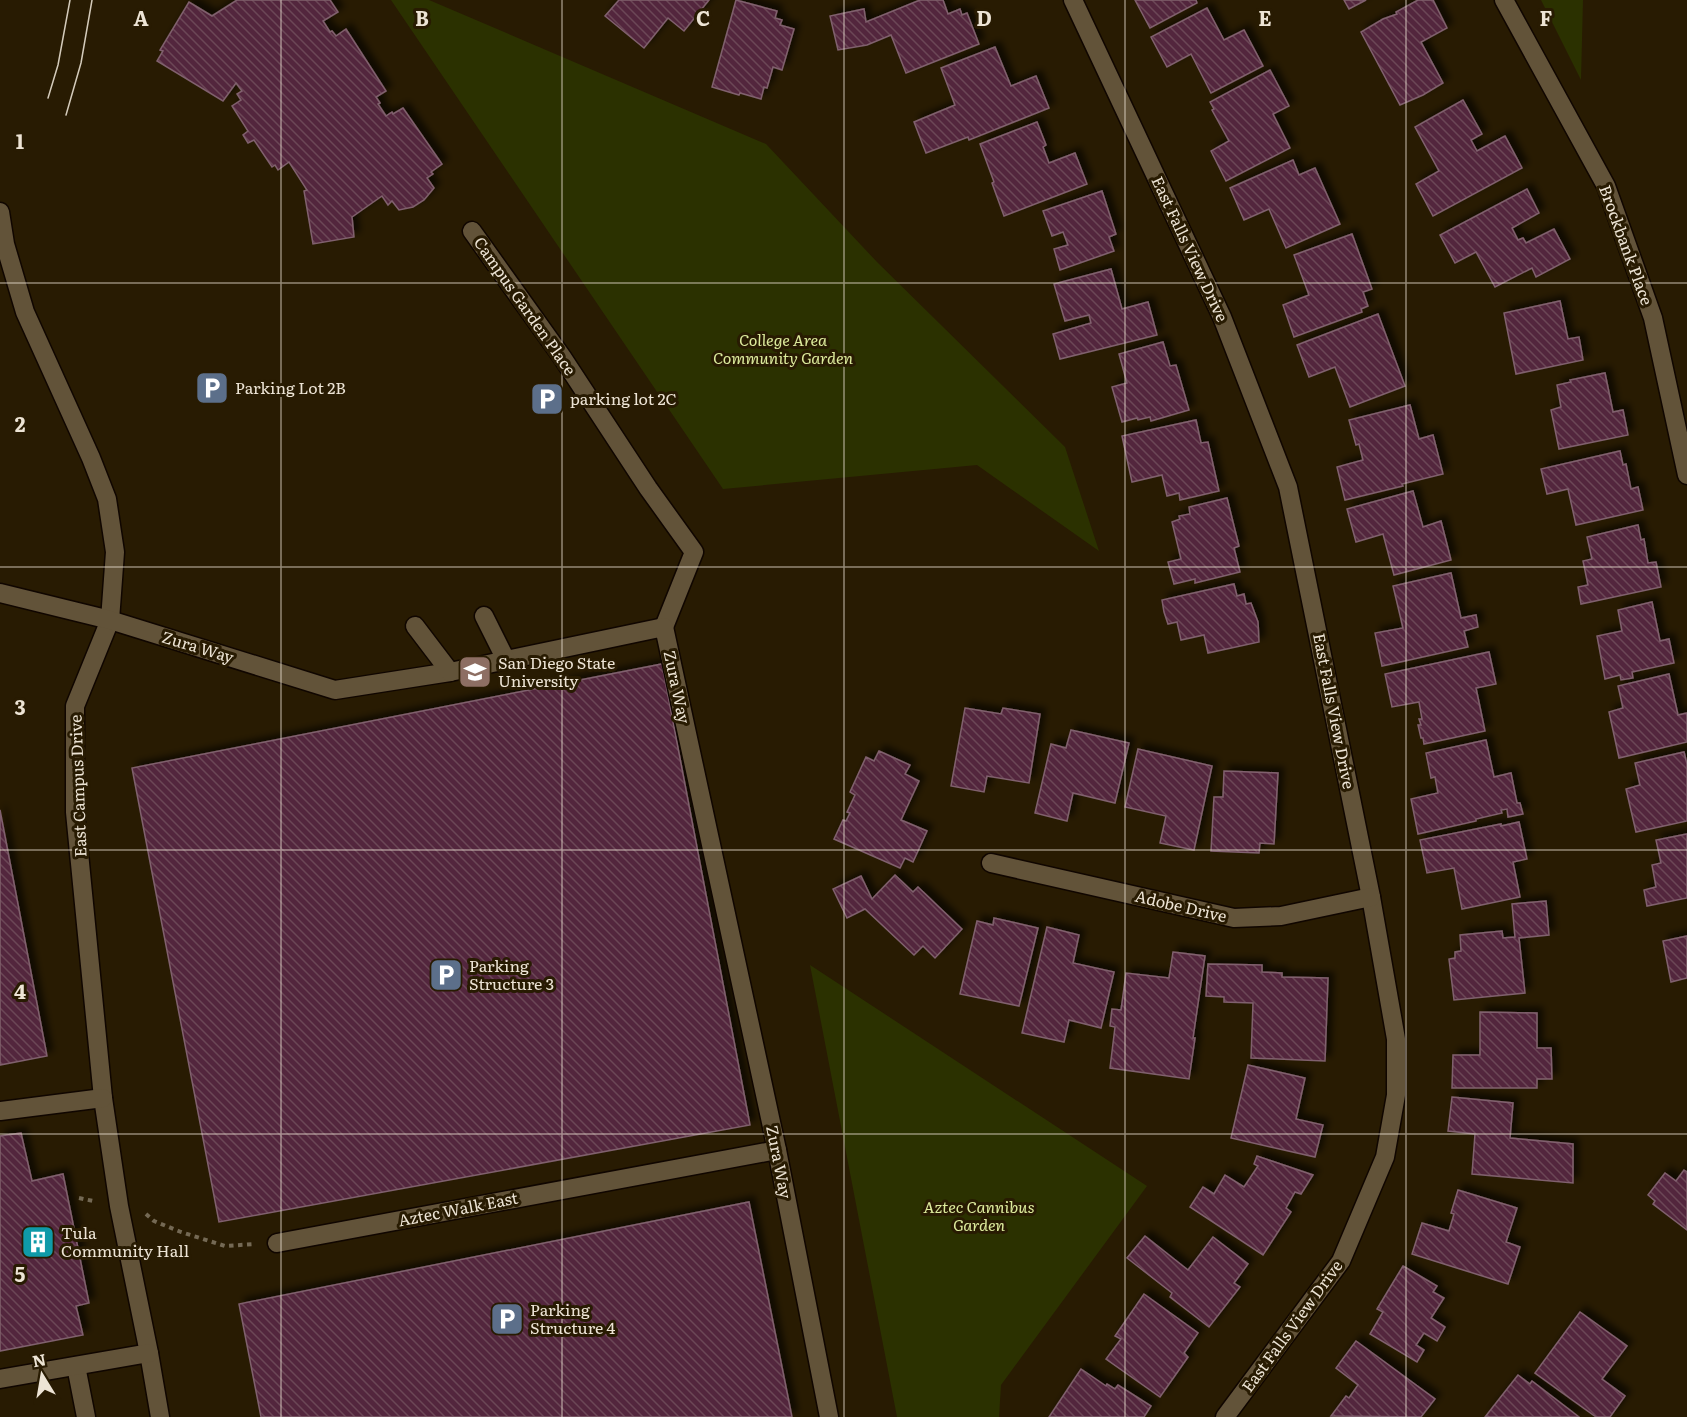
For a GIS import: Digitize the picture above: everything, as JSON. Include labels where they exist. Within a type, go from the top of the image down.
[{"type":"street","name":"East Falls View Drive","points":[[1073,0],[1222,316],[1288,487],[1371,897],[1396,1039],[1396,1095],[1385,1157],[1341,1261],[1225,1417]]},
{"type":"street","name":"Brockbank Place","points":[[1504,0],[1606,186],[1653,318],[1687,475]]},
{"type":"street","name":"East Campus Drive","points":[[0,212],[5,244],[26,312],[107,499],[115,552],[110,620],[75,706],[75,812],[103,1098],[119,1206],[160,1417]]},
{"type":"street","name":"Campus Garden Place","points":[[472,231],[562,357],[648,488],[694,552],[664,627]]},
{"type":"street","name":"Zura Way","points":[[0,593],[110,620],[335,690],[450,672],[664,627],[777,1150],[829,1417]]},
{"type":"street","points":[[484,616],[506,660]]},
{"type":"street","points":[[415,626],[450,672]]},
{"type":"street","name":"Adobe Drive","points":[[991,863],[1234,918],[1281,916],[1371,897]]},
{"type":"street","points":[[0,1111],[103,1098]]},
{"type":"street","name":"Aztec Walk East","points":[[277,1243],[777,1150]]},
{"type":"street","points":[[0,1379],[149,1353]]},
{"type":"street","points":[[76,1366],[86,1417]]},
{"type":"path","points":[[144,1212],[154,1221],[225,1246],[277,1243]]},
{"type":"green space","name":"College Area Community Garden","points":[[391,0],[429,0],[766,144],[877,262],[1065,447],[1099,551],[977,465],[723,489]]},
{"type":"green space","points":[[1541,0],[1583,0],[1581,80]]},
{"type":"green space","name":"Aztec Cannibus Garden","points":[[810,965],[1147,1186],[1001,1385],[999,1417],[897,1417]]},
{"type":"building","points":[[237,0],[330,0],[338,12],[323,21],[330,32],[332,31],[336,36],[346,29],[386,91],[376,97],[386,116],[403,108],[442,164],[427,178],[434,188],[424,200],[413,207],[399,210],[392,201],[388,205],[382,196],[352,217],[354,237],[313,244],[304,191],[307,190],[289,162],[278,170],[275,165],[272,167],[254,140],[248,143],[243,135],[248,131],[232,106],[241,100],[237,94],[242,91],[236,83],[223,101],[157,61],[163,51],[160,50],[189,2],[212,16]]},
{"type":"building","points":[[619,0],[709,0],[684,31],[668,18],[644,48],[605,16]]},
{"type":"building","points":[[736,0],[777,11],[775,18],[782,20],[780,25],[794,29],[782,70],[773,67],[761,99],[712,87]]},
{"type":"building","points":[[920,0],[943,0],[948,14],[960,9],[962,15],[967,13],[979,44],[906,73],[891,35],[867,45],[838,50],[830,16],[864,9],[866,22]]},
{"type":"building","points":[[1135,0],[1196,0],[1197,3],[1150,28]]},
{"type":"building","points":[[1344,0],[1366,0],[1349,9]]},
{"type":"building","points":[[1418,0],[1433,0],[1447,28],[1421,42],[1443,83],[1400,105],[1361,32],[1397,14],[1396,12]]},
{"type":"building","points":[[1207,8],[1224,40],[1244,30],[1263,66],[1211,93],[1191,54],[1167,67],[1151,37]]},
{"type":"building","points":[[995,47],[1011,86],[1036,76],[1049,108],[969,140],[968,137],[926,153],[914,122],[955,105],[941,68]]},
{"type":"building","points":[[1270,70],[1289,106],[1273,114],[1290,148],[1226,181],[1211,151],[1229,141],[1210,102]]},
{"type":"building","points":[[1463,100],[1482,134],[1471,140],[1477,151],[1505,136],[1522,168],[1433,216],[1416,184],[1439,171],[1415,127]]},
{"type":"building","points":[[1037,122],[1046,145],[1043,147],[1049,163],[1075,153],[1087,184],[1004,216],[980,144]]},
{"type":"building","points":[[1293,160],[1299,175],[1315,168],[1340,224],[1286,248],[1269,209],[1244,220],[1230,188]]},
{"type":"building","points":[[1527,189],[1539,213],[1512,228],[1518,240],[1523,238],[1526,243],[1554,229],[1570,259],[1536,277],[1532,268],[1495,287],[1476,252],[1455,263],[1440,235]]},
{"type":"building","points":[[1102,191],[1116,234],[1109,237],[1114,251],[1060,270],[1054,249],[1068,245],[1063,232],[1052,236],[1043,211]]},
{"type":"building","points":[[1352,234],[1372,289],[1363,292],[1368,306],[1361,309],[1362,312],[1294,337],[1283,305],[1309,295],[1294,255]]},
{"type":"building","points":[[1111,269],[1122,309],[1148,302],[1157,335],[1060,359],[1053,334],[1091,323],[1089,315],[1065,321],[1054,284]]},
{"type":"building","points":[[1560,301],[1568,339],[1579,337],[1583,360],[1516,374],[1504,313]]},
{"type":"building","points":[[1378,314],[1405,386],[1350,407],[1335,367],[1309,377],[1297,345]]},
{"type":"building","points":[[1163,342],[1170,366],[1176,365],[1189,410],[1151,421],[1150,417],[1122,422],[1112,387],[1127,383],[1119,354]]},
{"type":"building","points":[[1605,373],[1613,412],[1623,410],[1628,435],[1559,449],[1551,410],[1561,407],[1557,385]]},
{"type":"building","points":[[1410,405],[1419,439],[1433,435],[1443,474],[1345,500],[1337,467],[1363,460],[1349,420]]},
{"type":"building","points":[[1196,420],[1201,443],[1208,442],[1219,491],[1180,500],[1179,493],[1167,496],[1162,475],[1132,482],[1122,436]]},
{"type":"building","points":[[1620,451],[1623,465],[1626,464],[1631,489],[1638,487],[1643,510],[1576,525],[1568,489],[1547,494],[1541,469]]},
{"type":"building","points":[[1413,491],[1423,527],[1441,521],[1451,560],[1394,575],[1383,534],[1356,542],[1347,509]]},
{"type":"building","points":[[1227,498],[1239,546],[1234,548],[1240,572],[1195,583],[1195,579],[1174,584],[1168,562],[1181,559],[1172,522],[1180,519],[1179,516],[1190,514],[1189,507]]},
{"type":"building","points":[[1638,525],[1641,540],[1644,539],[1648,563],[1656,562],[1661,587],[1581,604],[1578,587],[1588,585],[1583,561],[1592,559],[1587,537]]},
{"type":"building","points":[[1451,573],[1461,618],[1476,615],[1478,627],[1464,631],[1468,647],[1382,666],[1375,633],[1403,628],[1393,586]]},
{"type":"building","points":[[1234,584],[1237,596],[1244,594],[1246,604],[1251,603],[1258,622],[1259,642],[1208,653],[1204,635],[1181,640],[1177,622],[1168,624],[1162,600]]},
{"type":"building","points":[[1652,602],[1660,641],[1669,639],[1674,663],[1632,672],[1633,678],[1621,680],[1620,675],[1605,679],[1597,636],[1622,631],[1618,610]]},
{"type":"building","points":[[1489,652],[1496,684],[1476,688],[1485,731],[1424,744],[1418,725],[1421,725],[1419,719],[1422,719],[1419,702],[1392,707],[1385,674]]},
{"type":"building","name":"Parking Structure 3","points":[[662,664],[750,1125],[219,1222],[132,768]]},
{"type":"building","points":[[1669,674],[1678,715],[1687,713],[1687,742],[1619,758],[1609,712],[1623,708],[1618,686]]},
{"type":"building","points":[[965,708],[1001,714],[1003,708],[1040,714],[1029,783],[987,776],[984,792],[951,786]]},
{"type":"building","points":[[1071,730],[1129,743],[1115,803],[1073,793],[1067,821],[1035,813],[1051,744],[1066,748]]},
{"type":"building","points":[[1486,740],[1494,777],[1511,773],[1517,803],[1520,803],[1523,814],[1508,817],[1507,809],[1501,810],[1502,813],[1476,819],[1476,821],[1418,834],[1411,799],[1438,793],[1435,777],[1431,778],[1426,753]]},
{"type":"building","points":[[1138,749],[1212,766],[1194,850],[1160,843],[1166,816],[1125,807]]},
{"type":"building","points":[[879,751],[910,765],[905,774],[919,781],[901,820],[927,831],[913,862],[905,858],[900,868],[834,839],[843,820],[846,821],[850,813],[847,812],[855,795],[850,792],[866,757],[874,761]]},
{"type":"building","points":[[1684,752],[1687,764],[1687,821],[1636,832],[1626,789],[1640,785],[1635,763]]},
{"type":"building","points":[[1224,771],[1278,773],[1274,844],[1260,843],[1259,853],[1211,851],[1214,797],[1223,797]]},
{"type":"building","points":[[0,810],[47,1056],[0,1065]]},
{"type":"building","points":[[1519,822],[1527,859],[1513,862],[1520,897],[1462,909],[1454,868],[1427,873],[1420,840]]},
{"type":"building","points":[[1687,834],[1687,898],[1647,906],[1644,890],[1656,887],[1652,865],[1661,863],[1656,840]]},
{"type":"building","points":[[895,875],[913,892],[918,887],[962,929],[935,958],[923,946],[914,955],[865,909],[847,918],[833,889],[861,876],[872,899]]},
{"type":"building","points":[[1546,901],[1549,935],[1519,938],[1525,993],[1454,1000],[1449,959],[1455,958],[1455,952],[1461,951],[1460,935],[1502,931],[1503,938],[1515,937],[1512,904]]},
{"type":"building","points":[[994,918],[1038,928],[1019,1006],[960,994],[977,921],[993,925]]},
{"type":"building","points":[[1047,927],[1079,935],[1073,963],[1114,972],[1101,1028],[1069,1020],[1064,1042],[1022,1033]]},
{"type":"building","points":[[1687,936],[1687,978],[1671,982],[1663,941]]},
{"type":"building","points":[[1173,952],[1205,956],[1189,1079],[1110,1068],[1115,1027],[1110,1026],[1112,1009],[1121,1010],[1126,973],[1169,978]]},
{"type":"building","points":[[1208,964],[1262,965],[1262,972],[1282,973],[1282,977],[1328,978],[1325,1061],[1251,1058],[1253,1003],[1224,1002],[1224,997],[1206,996]]},
{"type":"building","points":[[1480,1012],[1537,1013],[1537,1048],[1551,1048],[1552,1079],[1537,1079],[1537,1088],[1452,1088],[1453,1055],[1480,1055]]},
{"type":"building","points":[[1248,1065],[1305,1078],[1296,1119],[1323,1125],[1315,1157],[1231,1138]]},
{"type":"building","points":[[1452,1097],[1513,1103],[1510,1138],[1573,1144],[1573,1183],[1472,1174],[1475,1134],[1448,1131]]},
{"type":"building","name":"Tula Community Hall","points":[[21,1133],[32,1181],[63,1174],[89,1303],[76,1306],[83,1335],[0,1351],[0,1136]]},
{"type":"building","points":[[1257,1156],[1313,1175],[1301,1194],[1295,1192],[1286,1208],[1291,1212],[1263,1255],[1190,1207],[1203,1187],[1214,1194],[1225,1175],[1244,1187],[1258,1166],[1254,1164]]},
{"type":"building","points":[[1684,1170],[1687,1172],[1687,1230],[1653,1204],[1655,1201],[1648,1195],[1665,1173],[1676,1181]]},
{"type":"building","points":[[1458,1190],[1517,1208],[1506,1242],[1520,1247],[1508,1284],[1412,1254],[1422,1223],[1449,1231],[1454,1214],[1451,1213]]},
{"type":"building","name":"Parking Structure 4","points":[[749,1202],[792,1417],[261,1417],[239,1304]]},
{"type":"building","points":[[1145,1236],[1188,1270],[1213,1237],[1248,1264],[1234,1283],[1240,1287],[1209,1327],[1170,1297],[1172,1293],[1127,1258]]},
{"type":"building","points":[[1403,1266],[1437,1286],[1433,1292],[1444,1298],[1431,1318],[1445,1327],[1437,1341],[1424,1333],[1416,1345],[1424,1350],[1417,1362],[1370,1334],[1383,1312],[1377,1309]]},
{"type":"building","points":[[1144,1294],[1198,1333],[1184,1353],[1188,1357],[1160,1397],[1106,1359],[1121,1339],[1115,1336]]},
{"type":"building","points":[[1580,1312],[1627,1346],[1602,1379],[1625,1396],[1610,1417],[1596,1417],[1535,1373]]},
{"type":"building","points":[[1356,1341],[1435,1399],[1421,1417],[1331,1416],[1346,1396],[1349,1398],[1358,1385],[1336,1368]]},
{"type":"building","points":[[1081,1369],[1106,1386],[1107,1384],[1115,1389],[1118,1385],[1151,1406],[1144,1417],[1049,1417]]},
{"type":"building","points":[[1518,1375],[1530,1384],[1532,1381],[1579,1417],[1485,1417]]},
{"type":"tram line","points":[[48,98],[58,65],[70,0]]},
{"type":"tram line","points":[[66,115],[81,63],[92,0]]},
{"type":"place","name":"Parking Lot 2B","points":[[212,388]]},
{"type":"place","name":"parking lot 2C","points":[[547,399]]},
{"type":"place","name":"San Diego State University","points":[[475,672]]},
{"type":"place","name":"Parking Structure 3","points":[[446,975]]},
{"type":"place","name":"Tula Community Hall","points":[[38,1242]]},
{"type":"place","name":"Parking Structure 4","points":[[507,1319]]}]
